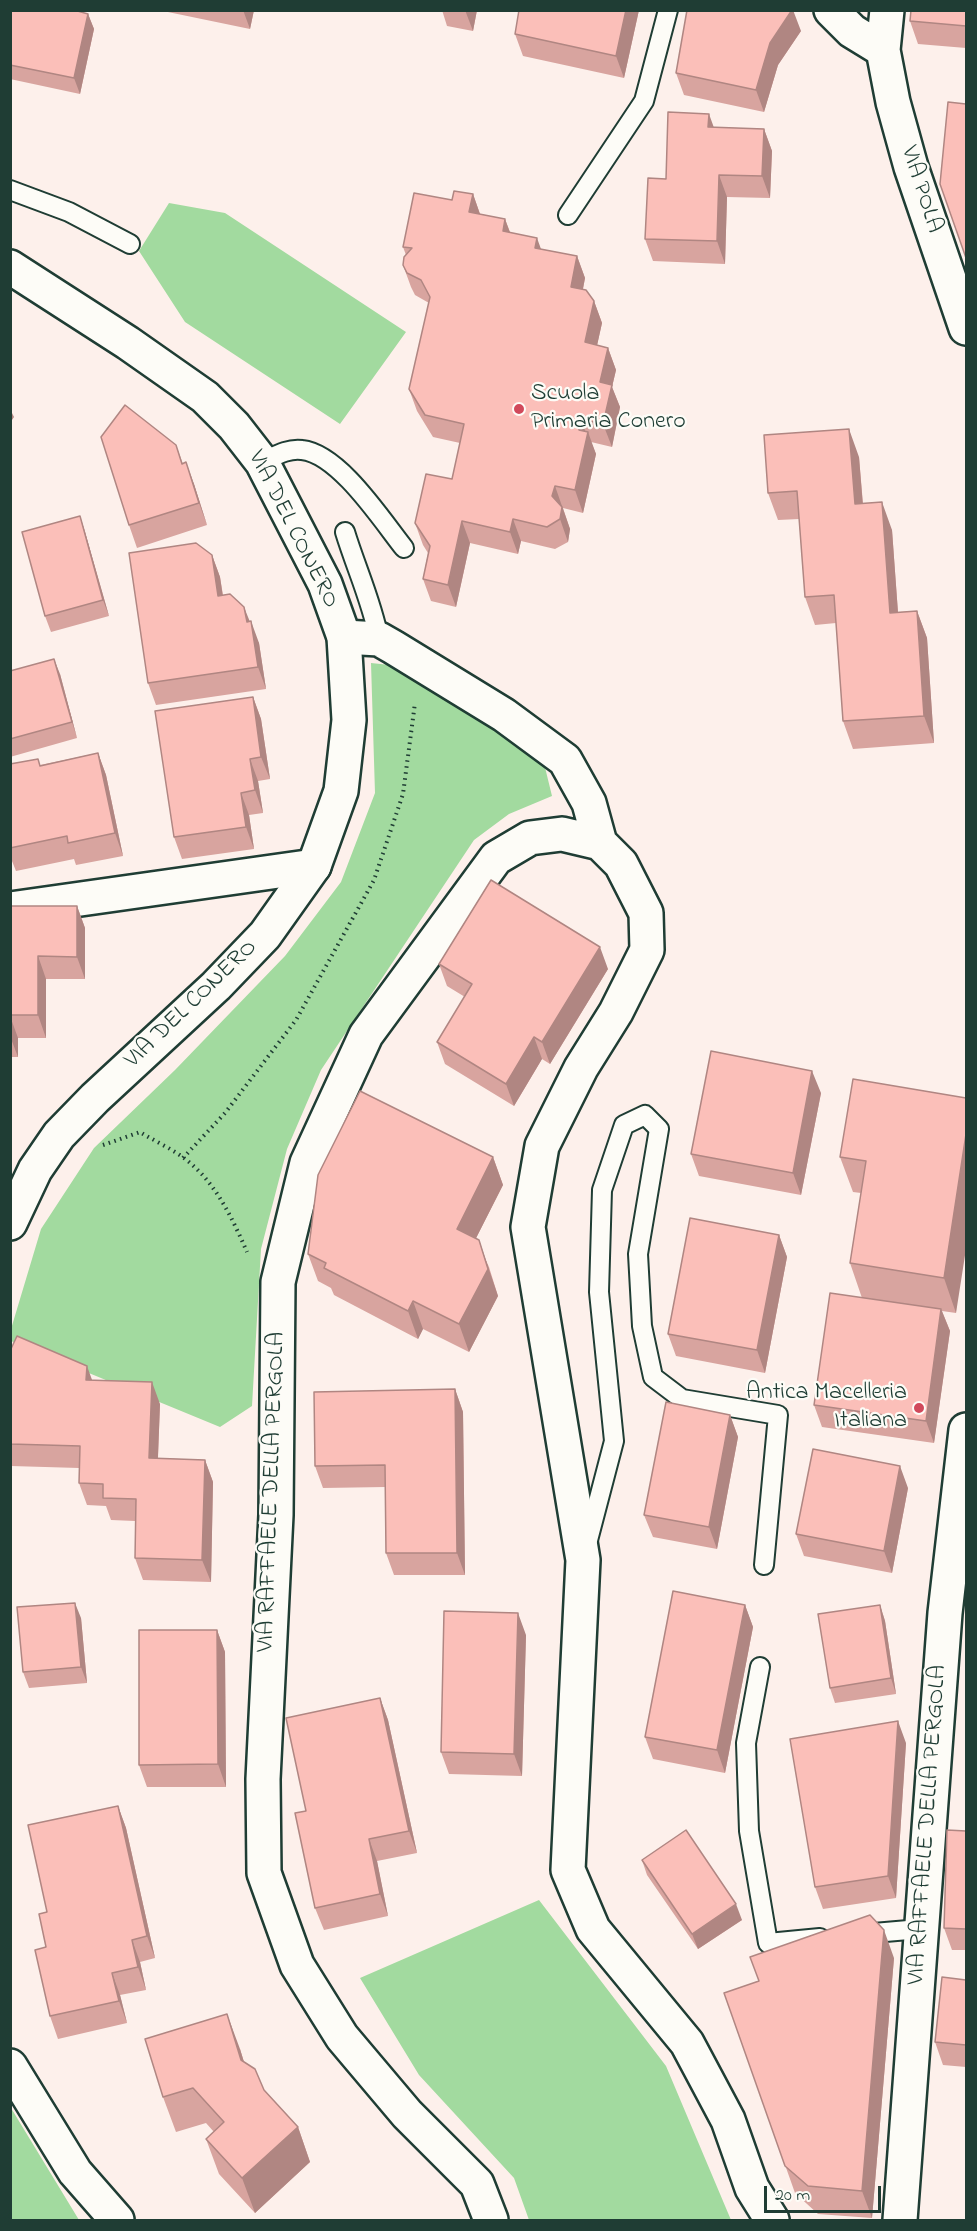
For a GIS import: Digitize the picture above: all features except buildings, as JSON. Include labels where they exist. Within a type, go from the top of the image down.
[{"type":"street","points":[[831,10],[852,32],[883,50]]},
{"type":"street","name":"VIA POLA","points":[[887,10],[883,50],[893,102],[911,167],[966,328]]},
{"type":"street","name":"VIA DEL CONERO","points":[[10,267],[128,343],[205,397],[234,426],[262,462],[325,584],[344,637],[349,720],[341,791],[314,866],[265,935],[216,986],[95,1098],[59,1135],[35,1170],[10,1223]]},
{"type":"street","points":[[344,637],[386,643],[504,715],[565,760],[589,803],[600,843],[621,864],[646,913],[647,950],[616,1012],[581,1068],[542,1146],[528,1227],[583,1560],[568,1870],[593,1929],[687,2043],[728,2120],[752,2188],[772,2220]]},
{"type":"street","name":"VIA RAFFAELE DELLA PERGOLA","points":[[491,2220],[477,2184],[407,2114],[342,2037],[297,1965],[264,1873],[262,1779],[276,1515],[278,1282],[307,1163],[366,1035],[496,858],[530,838],[562,834],[600,843]]},
{"type":"street","points":[[10,909],[314,866]]},
{"type":"street","name":"VIA RAFFAELE DELLA PERGOLA","points":[[900,2220],[945,1613],[966,1430]]},
{"type":"street","points":[[10,2066],[75,2172],[117,2220]]},
{"type":"lane","points":[[568,215],[644,101],[668,10]]},
{"type":"lane","points":[[10,190],[69,212],[130,244]]},
{"type":"lane","points":[[262,462],[285,451],[303,450],[338,467],[404,548]]},
{"type":"lane","points":[[345,532],[357,571],[386,643]]},
{"type":"lane","points":[[583,1560],[614,1441],[599,1292],[602,1190],[624,1125],[645,1116],[659,1129],[638,1254],[642,1326],[653,1377],[682,1399],[778,1414],[764,1565]]},
{"type":"lane","points":[[759,1667],[746,1743],[749,1831],[768,1943],[920,1929]]},
{"type":"path","points":[[183,1158],[225,1113],[296,1020],[374,880],[403,794],[415,705],[386,643]]},
{"type":"path","points":[[94,1148],[141,1132],[183,1158],[205,1177],[233,1220]]},
{"type":"green space","points":[[169,203],[225,213],[406,332],[340,424],[185,322],[139,251]]},
{"type":"green space","points":[[371,663],[418,668],[541,751],[552,796],[509,814],[474,840],[321,1070],[287,1149],[261,1249],[252,1406],[220,1427],[11,1341],[11,1329],[41,1229],[94,1148],[175,1070],[285,956],[341,882],[375,793]]},
{"type":"green space","points":[[539,1900],[666,2066],[731,2220],[529,2220],[514,2178],[419,2075],[360,1978]]},
{"type":"green space","points":[[11,2108],[79,2220],[11,2220]]},
{"type":"place","name":"Scuola Primaria Conero","points":[[519,409]]},
{"type":"place","name":"Antica Macelleria Italiana","points":[[919,1408]]}]
